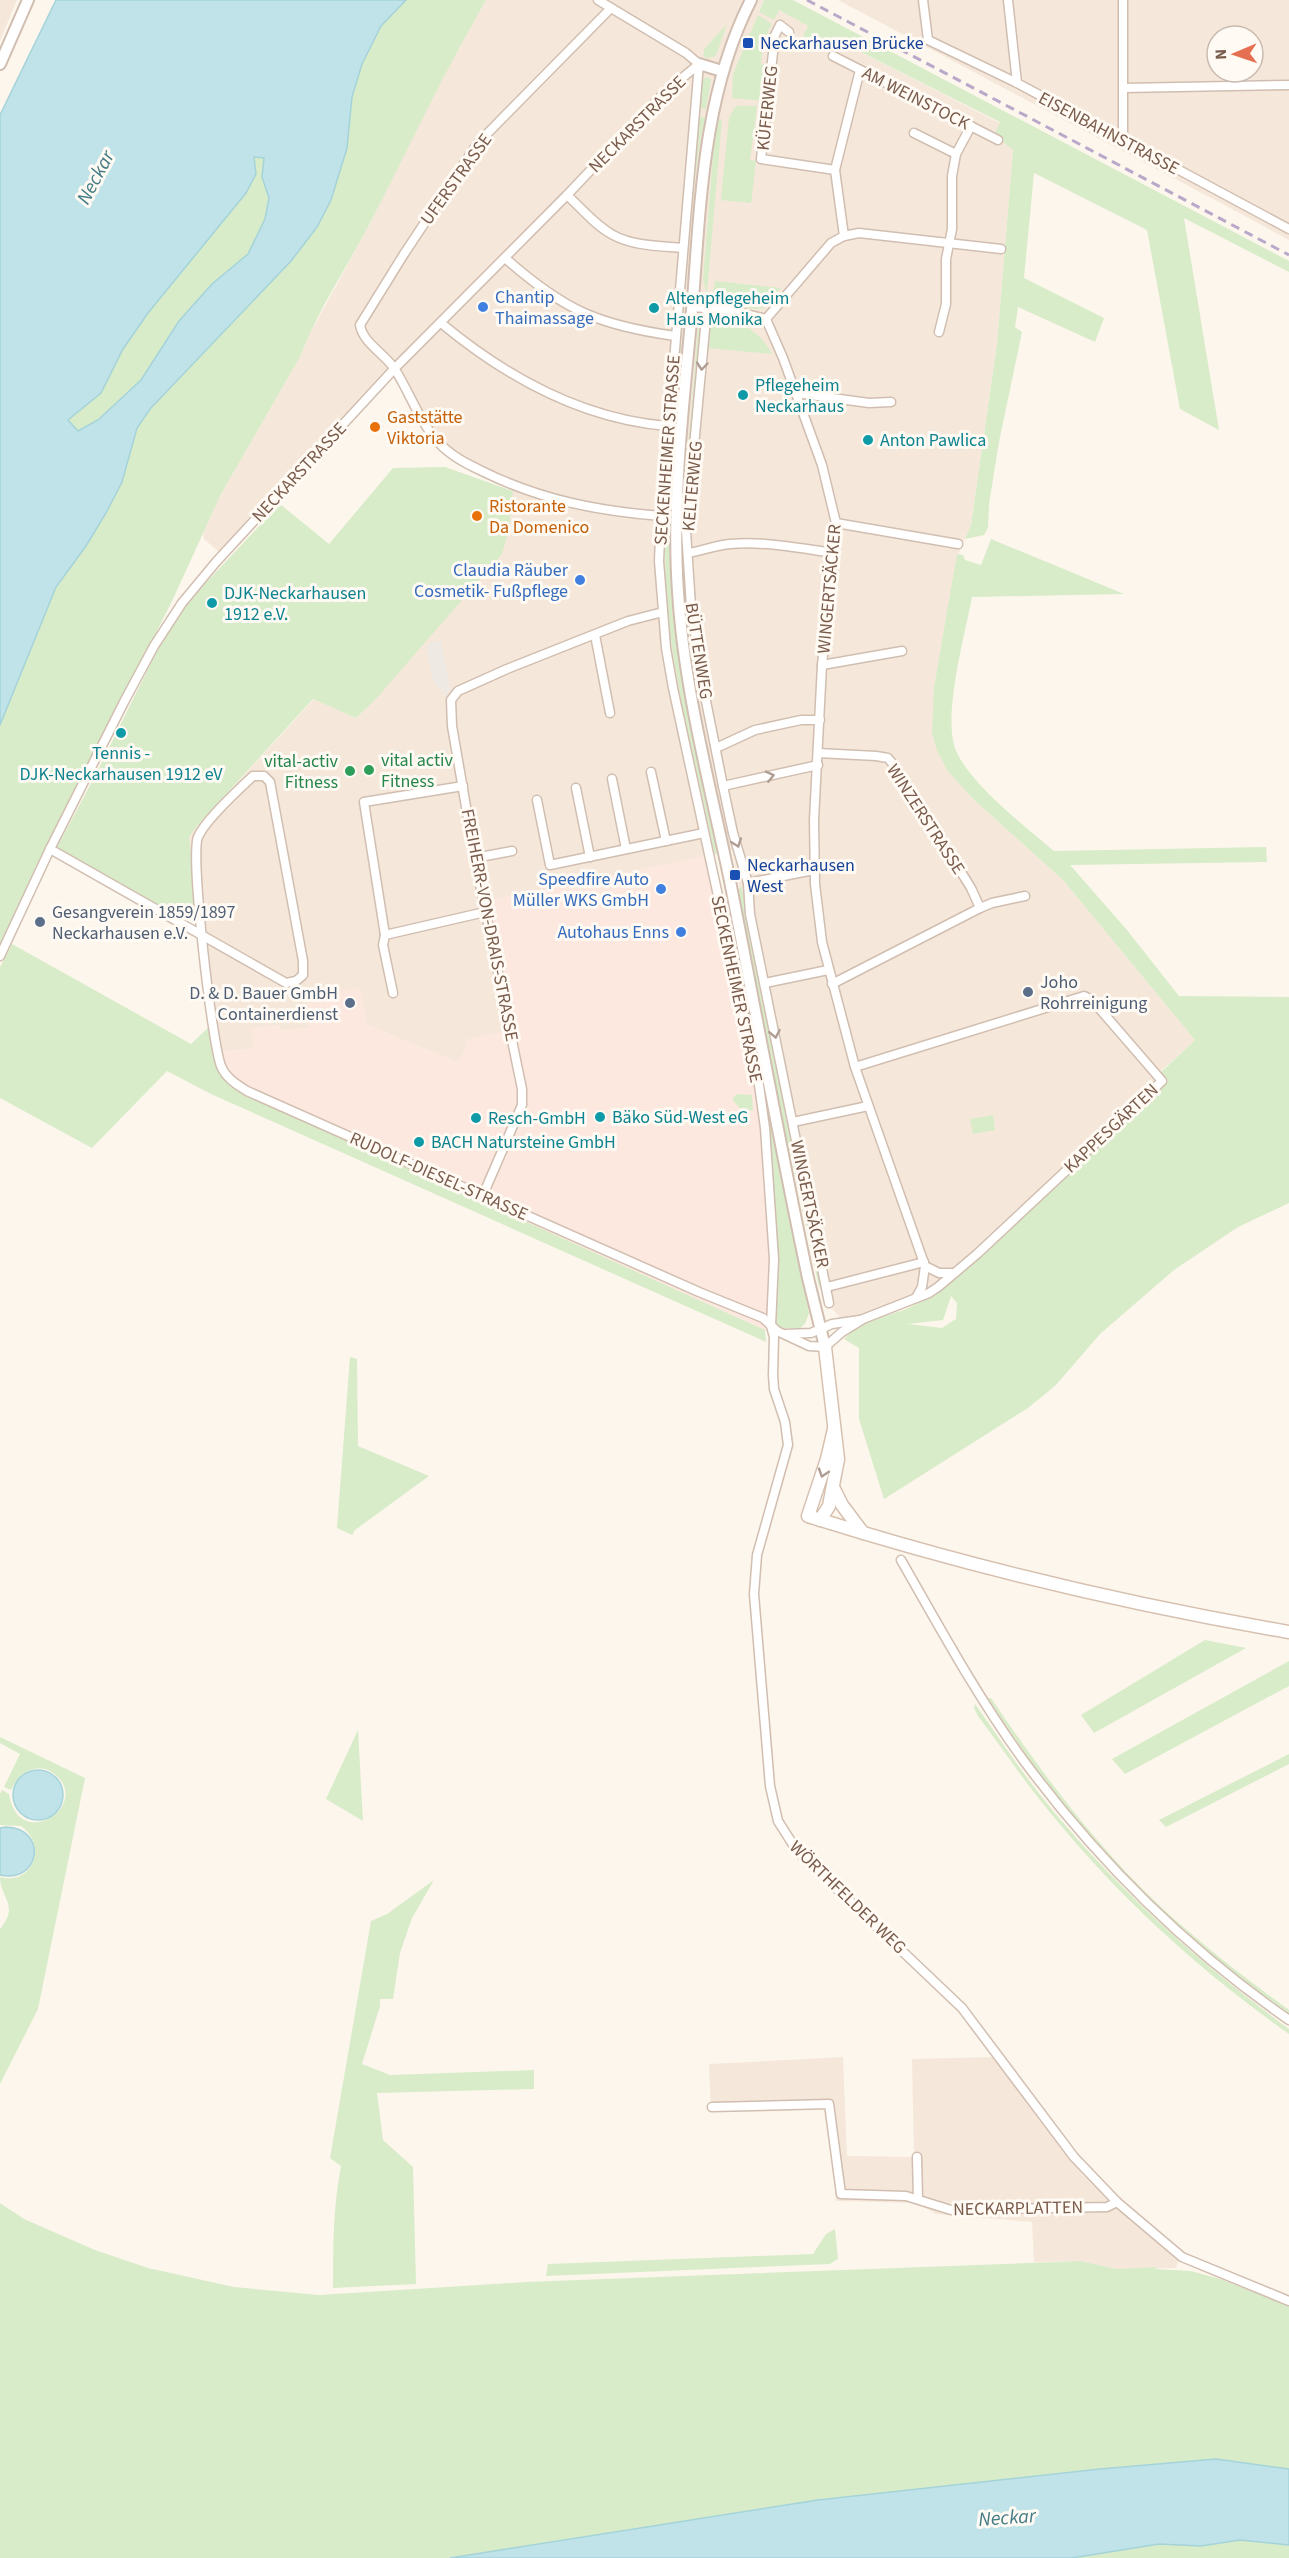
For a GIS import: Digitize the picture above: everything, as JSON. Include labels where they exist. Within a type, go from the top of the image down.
[{"type":"main road","points":[[814,1518],[829,1506],[838,1459],[825,1347]]},
{"type":"main road","points":[[814,1518],[834,1429]]},
{"type":"main road","points":[[834,1489],[842,1505],[863,1533]]},
{"type":"main road","points":[[814,1518],[1012,1574],[1112,1598],[1289,1632]]},
{"type":"street","points":[[1,61],[28,0]]},
{"type":"street","points":[[598,0],[686,52],[699,64],[722,71]]},
{"type":"street","points":[[751,0],[735,33],[722,71],[706,153],[677,516],[678,595],[683,643],[696,717],[799,1236],[825,1347]]},
{"type":"street","name":"EISENBAHNSTRASSE","points":[[923,0],[928,39],[1017,83],[1289,229]]},
{"type":"street","points":[[1008,0],[1017,83]]},
{"type":"street","points":[[1123,0],[1123,140]]},
{"type":"street","name":"UFERSTRASSE","points":[[395,368],[362,333],[360,325],[477,144],[611,8]]},
{"type":"street","name":"KÜFERWEG","points":[[789,32],[780,25],[775,34],[761,159],[835,170]]},
{"type":"street","name":"AM WEINSTOCK","points":[[833,56],[998,140]]},
{"type":"street","name":"NECKARSTRASSE","points":[[0,956],[50,849],[154,646],[182,603],[216,562],[395,368],[567,195],[663,94],[699,64]]},
{"type":"street","name":"SECKENHEIMER STRASSE","points":[[699,64],[667,426],[659,561],[663,612],[674,688],[759,1085],[765,1128],[774,1260],[771,1326]]},
{"type":"street","points":[[843,236],[835,170],[860,70]]},
{"type":"street","points":[[1124,88],[1289,85]]},
{"type":"street","points":[[939,332],[946,304],[946,259],[952,229],[952,176],[956,154],[971,126]]},
{"type":"street","points":[[914,133],[956,154]]},
{"type":"street","points":[[567,195],[596,223],[614,236],[633,242],[682,248]]},
{"type":"street","points":[[692,307],[749,314],[766,319],[831,243],[843,236],[859,233],[1001,249]]},
{"type":"street","points":[[505,258],[531,281],[571,308],[618,326],[675,336]]},
{"type":"street","name":"KELTERWEG","points":[[707,308],[694,470],[686,531],[688,553],[727,544],[749,543],[833,553]]},
{"type":"street","name":"WINGERTSÄCKER","points":[[766,319],[822,465],[836,523],[822,665],[814,870],[817,911],[828,970],[855,1067],[924,1264],[939,1273],[954,1273]]},
{"type":"street","points":[[441,323],[474,351],[504,370],[578,406],[616,419],[667,426]]},
{"type":"street","points":[[395,368],[429,430],[438,443],[458,460],[510,484],[562,502],[592,509],[661,516]]},
{"type":"street","points":[[796,393],[869,403],[891,402]]},
{"type":"street","points":[[836,523],[958,544]]},
{"type":"street","name":"BÜTTENWEG","points":[[688,553],[691,606],[703,686],[723,786]]},
{"type":"street","name":"FREIHERR-VON-DRAIS-STRASSE","points":[[483,1195],[522,1105],[522,1089],[475,858],[452,726],[450,705],[453,694],[507,669],[628,621],[663,612]]},
{"type":"street","points":[[595,635],[610,713]]},
{"type":"street","points":[[822,665],[902,651]]},
{"type":"street","points":[[716,748],[754,730],[801,720],[820,720]]},
{"type":"street","name":"WINZERSTRASSE","points":[[818,753],[888,758],[965,879],[980,908]]},
{"type":"street","points":[[723,786],[818,765]]},
{"type":"street","points":[[651,772],[666,841]]},
{"type":"street","name":"RUDOLF-DIESEL-STRASSE","points":[[201,933],[286,983],[296,981],[303,975],[303,961],[270,782],[264,776],[253,776],[244,784],[197,838],[201,933],[218,1056],[228,1077],[247,1090],[699,1292],[763,1318],[784,1334],[809,1346],[825,1347]]},
{"type":"street","points":[[612,779],[626,849]]},
{"type":"street","points":[[393,993],[383,945],[385,935],[364,802],[463,786]]},
{"type":"street","name":"WINGERTSÄCKER","points":[[723,786],[733,833],[748,883],[750,914],[829,1303]]},
{"type":"street","points":[[576,788],[590,856]]},
{"type":"street","points":[[537,800],[550,865],[704,833]]},
{"type":"street","points":[[50,849],[201,933]]},
{"type":"street","points":[[475,858],[512,851]]},
{"type":"street","points":[[748,883],[814,870]]},
{"type":"street","points":[[832,984],[980,908],[1025,896]]},
{"type":"street","points":[[385,935],[485,912]]},
{"type":"street","points":[[765,983],[828,970]]},
{"type":"street","name":"KAPPESGÄRTEN","points":[[825,1347],[842,1332],[863,1319],[929,1293],[954,1273],[1162,1081],[1092,1000],[1084,996],[855,1067]]},
{"type":"street","name":"WINGERTSÄCKER","points":[[793,1122],[868,1106]]},
{"type":"street","points":[[915,1299],[922,1287],[924,1264]]},
{"type":"street","name":"WINGERTSÄCKER","points":[[827,1287],[924,1264]]},
{"type":"street","name":"KAPPESGÄRTEN","points":[[821,1328],[863,1319]]},
{"type":"street","name":"WÖRTHFELDER WEG","points":[[771,1326],[774,1337],[774,1389],[787,1434],[783,1466],[761,1536],[754,1572],[754,1594],[764,1737],[774,1804],[783,1831],[797,1851],[962,2008],[1074,2157],[1117,2202],[1182,2257],[1289,2301]]},
{"type":"street","points":[[784,1334],[812,1333],[821,1328]]},
{"type":"street","points":[[901,1560],[980,1696],[1024,1760],[1066,1815],[1148,1904],[1204,1954],[1289,2020]]},
{"type":"street","name":"NECKARPLATTEN","points":[[712,2108],[829,2104],[841,2194],[906,2196],[951,2210],[1107,2206],[1117,2202]]},
{"type":"street","points":[[917,2157],[918,2199]]},
{"type":"shaded area","points":[[0,0],[17,0],[0,41]]},
{"type":"shaded area","points":[[486,0],[764,0],[759,11],[779,10],[808,26],[803,36],[833,52],[839,41],[1000,123],[1013,150],[997,344],[971,525],[957,557],[934,687],[948,771],[972,798],[1063,880],[1195,1040],[1160,1072],[1168,1081],[976,1259],[930,1296],[852,1329],[826,1303],[732,850],[705,856],[512,1030],[459,1063],[367,1025],[359,988],[310,1028],[281,1031],[279,1025],[252,1029],[255,1048],[215,1053],[184,817],[196,827],[314,699],[356,718],[375,700],[505,507],[515,483],[482,469],[433,435],[393,366],[219,552],[204,539],[203,534],[221,494],[300,357],[309,335],[368,227],[448,66]]},
{"type":"shaded area","points":[[838,0],[1289,0],[1289,240],[1245,216]]},
{"type":"shaded area","points":[[441,641],[450,690],[445,696],[434,683],[427,652],[427,644]]},
{"type":"shaded area","points":[[705,856],[734,965],[772,1184],[779,1260],[776,1327],[765,1330],[255,1099],[237,1089],[215,1053],[254,1048],[252,1029],[279,1025],[281,1031],[310,1028],[306,996],[360,988],[367,1025],[459,1063],[468,1039],[512,1030],[489,900]]},
{"type":"shaded area","points":[[843,2057],[847,2156],[914,2157],[912,2059],[994,2057],[1082,2174],[1120,2210],[1179,2258],[1176,2268],[1117,2269],[1081,2261],[1034,2262],[1032,2222],[936,2214],[917,2203],[836,2201],[828,2108],[711,2111],[709,2064]]},
{"type":"green space","points":[[132,0],[486,0],[440,84],[368,227],[323,307],[300,357],[221,494],[173,599],[0,944],[0,288]]},
{"type":"green space","points":[[764,0],[793,0],[1289,261],[1289,272],[1184,218],[1219,430],[1180,409],[1147,230],[1034,173],[1024,278],[1104,318],[1095,342],[1018,307],[1015,327],[1022,332],[999,442],[989,504],[988,528],[984,535],[965,539],[971,525],[997,344],[1013,150],[994,135],[1000,122],[839,41],[833,52],[803,36],[808,26],[779,10],[774,20],[759,12]]},
{"type":"green space","points":[[758,15],[772,24],[768,31],[771,45],[763,45],[761,64],[768,65],[765,101],[732,98],[733,74]]},
{"type":"green space","points":[[727,24],[717,53],[714,57],[706,58],[703,55],[705,48]]},
{"type":"green space","points":[[707,77],[711,79],[706,109],[698,108],[700,82]]},
{"type":"green space","points":[[736,106],[757,106],[750,160],[756,161],[751,203],[721,200],[729,117]]},
{"type":"green space","points":[[697,116],[705,117],[693,192],[673,435],[670,512],[671,589],[678,656],[717,855],[714,852],[675,666],[665,570],[664,512]]},
{"type":"green space","points":[[716,119],[722,120],[707,293],[703,280]]},
{"type":"green space","points":[[715,281],[781,288],[763,308],[755,309],[712,302]]},
{"type":"green space","points":[[721,320],[745,326],[757,334],[772,354],[706,348],[710,322]]},
{"type":"green space","points":[[703,324],[688,495],[684,497],[698,330]]},
{"type":"green space","points":[[445,467],[513,491],[509,530],[502,554],[375,700],[356,718],[313,699],[196,827],[189,837],[198,914],[195,920],[190,921],[174,914],[55,851],[97,772],[150,665],[158,644],[181,609],[280,504],[329,544],[393,468]]},
{"type":"green space","points":[[991,539],[1124,594],[972,597],[956,674],[952,733],[955,748],[962,761],[984,789],[1054,851],[1266,847],[1267,862],[1070,865],[1127,930],[1179,996],[1289,997],[1289,1203],[1238,1227],[1174,1270],[1100,1334],[1056,1385],[1028,1408],[884,1499],[859,1419],[859,1348],[844,1339],[860,1324],[904,1310],[931,1297],[976,1259],[1168,1081],[1160,1073],[1195,1040],[1063,880],[972,798],[948,771],[937,751],[932,733],[934,687],[957,554],[963,555],[965,560],[981,565]],"holes":[[[951,1296],[957,1303],[956,1319],[942,1328],[908,1324],[943,1320]]]},
{"type":"green space","points":[[741,885],[824,1286],[819,1287],[762,1025],[738,891]]},
{"type":"green space","points":[[723,913],[731,922],[742,973],[809,1313],[805,1324],[799,1329],[776,1327],[779,1260],[762,1088]]},
{"type":"green space","points":[[12,944],[191,1044],[210,1026],[217,1063],[255,1099],[765,1330],[766,1342],[211,1094],[167,1071],[92,1148],[0,1098],[0,967]]},
{"type":"green space","points":[[737,1094],[752,1095],[753,1110],[743,1112],[732,1099]]},
{"type":"green space","points":[[993,1115],[995,1130],[973,1134],[970,1119]]},
{"type":"green space","points":[[350,1357],[357,1359],[358,1446],[429,1476],[355,1530],[352,1535],[337,1528]]},
{"type":"green space","points":[[1205,1640],[1246,1648],[1094,1733],[1081,1715]]},
{"type":"green space","points":[[1289,1661],[1289,1686],[1125,1774],[1112,1759]]},
{"type":"green space","points":[[988,1698],[991,1698],[1070,1807],[1114,1859],[1161,1907],[1207,1947],[1289,2010],[1289,2014],[1201,1946],[1119,1870],[1059,1800]]},
{"type":"green space","points":[[975,1704],[1041,1796],[1097,1861],[1189,1949],[1289,2029],[1289,2034],[1226,1987],[1166,1936],[1110,1881],[1037,1796],[978,1716],[974,1708]]},
{"type":"green space","points":[[358,1730],[363,1821],[326,1799]]},
{"type":"green space","points":[[0,1737],[85,1778],[38,2009],[0,2084],[0,1929],[6,1921],[9,1908],[0,1877],[21,1876],[33,1862],[35,1853],[34,1843],[21,1826],[0,1825],[0,1794],[2,1790],[9,1794],[15,1812],[26,1821],[38,1822],[50,1818],[60,1809],[65,1798],[64,1785],[53,1773],[40,1768],[23,1774],[11,1790],[4,1787],[20,1754],[0,1743]]},
{"type":"green space","points":[[1289,1754],[1289,1764],[1166,1827],[1159,1820]]},
{"type":"green space","points":[[434,1880],[412,1918],[400,1953],[393,1999],[380,1999],[380,2006],[362,2064],[390,2075],[534,2070],[534,2089],[377,2093],[383,2140],[413,2167],[416,2284],[333,2288],[333,2242],[341,2166],[330,2158],[371,1921],[387,1914]]},
{"type":"green space","points":[[0,2203],[24,2219],[95,2250],[148,2268],[234,2287],[319,2295],[526,2282],[1081,2261],[1117,2269],[1158,2267],[1155,2269],[1191,2271],[1220,2279],[1289,2306],[1289,2558],[0,2558]]},
{"type":"green space","points":[[835,2229],[838,2259],[830,2264],[546,2276],[548,2264],[813,2254],[826,2234]]},
{"type":"water","name":"Neckar","points":[[56,0],[406,0],[381,26],[362,64],[352,97],[347,148],[331,200],[317,227],[291,261],[150,409],[137,428],[122,482],[86,546],[56,587],[0,725],[0,115]],"holes":[[[254,157],[264,158],[262,177],[269,198],[265,219],[248,254],[212,284],[179,321],[141,380],[98,420],[78,431],[68,420],[101,393],[123,349],[148,313],[246,193],[256,174]]]},
{"type":"water","points":[[33,1770],[43,1770],[56,1777],[63,1790],[63,1800],[56,1813],[43,1820],[33,1820],[24,1816],[17,1809],[13,1800],[13,1790],[17,1781],[24,1774]]},
{"type":"water","points":[[0,1828],[19,1830],[29,1836],[33,1845],[34,1855],[31,1864],[14,1876],[0,1875]]},
{"type":"water","name":"Neckar","points":[[1216,2459],[1289,2469],[1289,2545],[1240,2540],[1201,2546],[1159,2544],[1072,2558],[450,2558],[818,2500],[1100,2469]]},
{"type":"railway","points":[[807,0],[1289,255]]},
{"type":"place","name":"Neckarhausen Brücke","points":[[748,43]]},
{"type":"place","name":"Chantip Thaimassage","points":[[483,307]]},
{"type":"place","name":"Altenpflegeheim Haus Monika","points":[[654,308]]},
{"type":"place","name":"Pflegeheim Neckarhaus","points":[[743,395]]},
{"type":"place","name":"Gaststätte Viktoria","points":[[375,427]]},
{"type":"place","name":"Anton Pawlica","points":[[868,440]]},
{"type":"place","name":"Ristorante Da Domenico","points":[[477,516]]},
{"type":"place","name":"Claudia Räuber Cosmetik- Fußpflege","points":[[580,580]]},
{"type":"place","name":"DJK-Neckarhausen 1912 e.V.","points":[[212,603]]},
{"type":"place","name":"Tennis - DJK-Neckarhausen 1912 eV","points":[[121,733]]},
{"type":"place","name":"vital activ Fitness","points":[[369,770]]},
{"type":"place","name":"vital-activ Fitness","points":[[350,771]]},
{"type":"place","name":"Neckarhausen West","points":[[735,875]]},
{"type":"place","name":"Speedfire Auto Müller WKS GmbH","points":[[661,889]]},
{"type":"place","name":"Gesangverein 1859/1897 Neckarhausen e.V.","points":[[40,922]]},
{"type":"place","name":"Autohaus Enns","points":[[681,932]]},
{"type":"place","name":"Joho Rohrreinigung","points":[[1028,992]]},
{"type":"place","name":"D. & D. Bauer GmbH Containerdienst","points":[[350,1003]]},
{"type":"place","name":"Bäko Süd-West eG","points":[[600,1117]]},
{"type":"place","name":"Resch-GmbH","points":[[476,1118]]},
{"type":"place","name":"BACH Natursteine GmbH","points":[[419,1142]]}]
